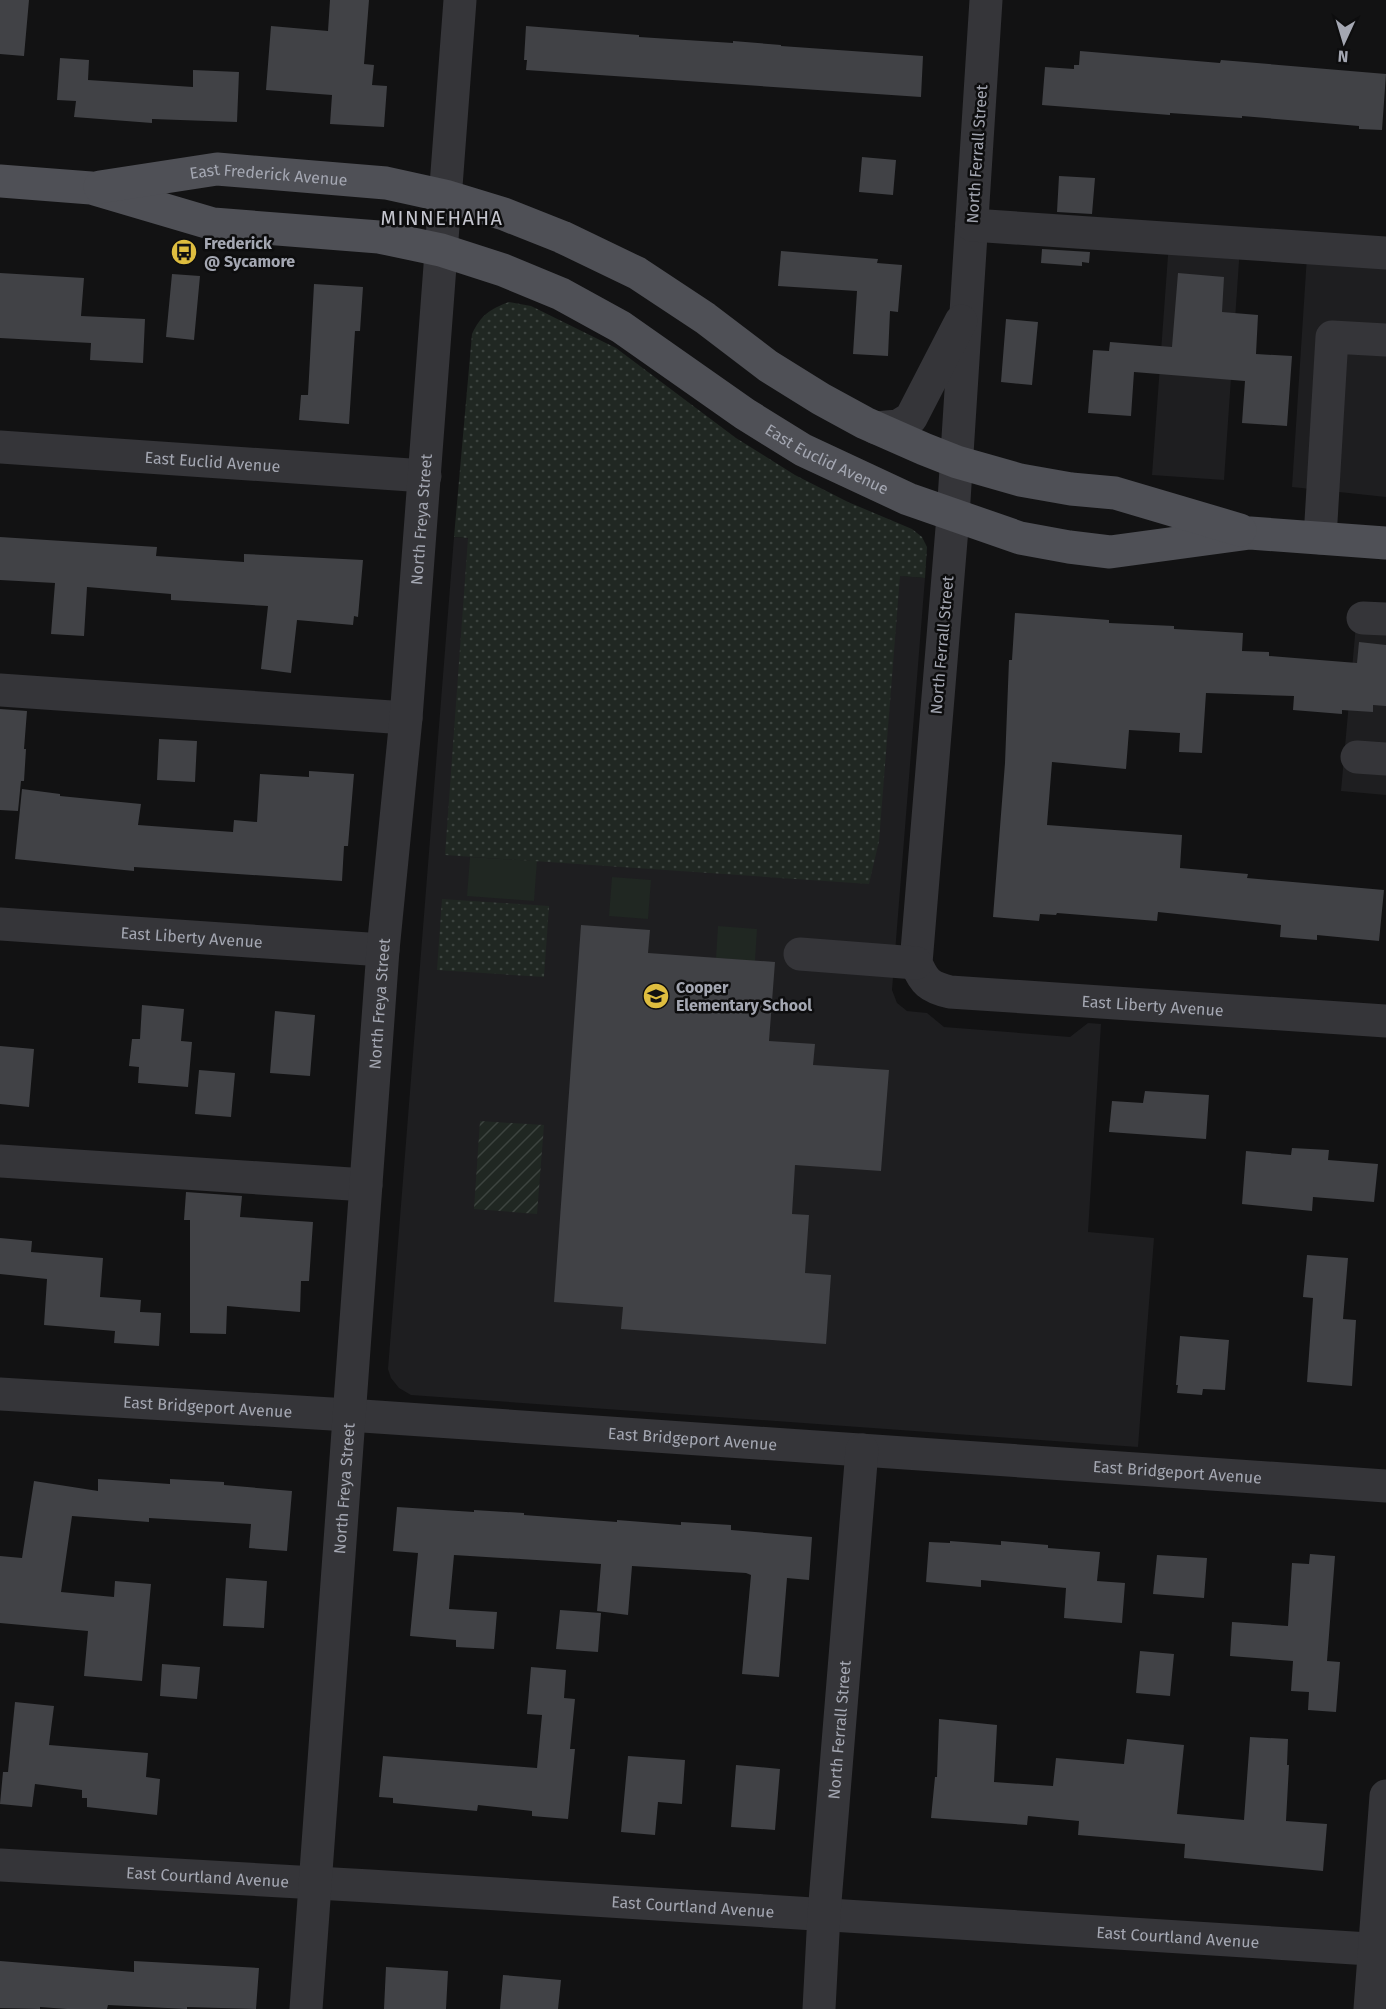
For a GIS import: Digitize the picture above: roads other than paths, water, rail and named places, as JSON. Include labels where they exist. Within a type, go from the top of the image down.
[{"type":"main road","name":"East Frederick Avenue","points":[[91,188],[217,169],[386,183],[445,196]]},
{"type":"main road","name":"East Frederick Avenue","points":[[0,181],[91,188],[213,224],[379,237],[441,250]]},
{"type":"main road","name":"East Euclid Avenue","points":[[445,196],[504,214],[553,233],[637,273],[705,318],[768,366],[821,399],[876,428],[957,462],[1020,480],[1071,489],[1115,493],[1250,533]]},
{"type":"main road","name":"East Euclid Avenue","points":[[441,250],[503,270],[561,294],[621,327],[745,414],[803,450],[908,499],[1020,538],[1110,552],[1250,533],[1386,543]]},
{"type":"street","name":"North Freya Street","points":[[306,2009],[383,950],[406,718],[460,0]]},
{"type":"street","name":"North Ferrall Street","points":[[919,971],[957,462],[986,0]]},
{"type":"street","points":[[972,225],[1386,253]]},
{"type":"street","name":"North Ferrall Street","points":[[876,428],[898,426],[911,418],[967,308]]},
{"type":"street","points":[[1320,538],[1332,337],[1386,340]]},
{"type":"street","name":"East Euclid Avenue","points":[[0,447],[425,476]]},
{"type":"street","points":[[0,690],[406,718]]},
{"type":"street","name":"East Liberty Avenue","points":[[0,924],[383,950]]},
{"type":"street","name":"East Liberty Avenue","points":[[800,954],[919,971],[935,989],[950,992],[1386,1021]]},
{"type":"street","points":[[0,1161],[366,1185]]},
{"type":"street","name":"East Bridgeport Avenue","points":[[0,1394],[348,1415],[1386,1486]]},
{"type":"street","name":"North Ferrall Street","points":[[819,2009],[824,1914],[862,1450]]},
{"type":"street","points":[[1370,2009],[1380,1949],[1386,1796]]},
{"type":"street","name":"East Courtland Avenue","points":[[0,1865],[315,1882],[1380,1949]]},
{"type":"place","name":"Frederick @ Sycamore","points":[[184,252]]},
{"type":"place","name":"Cooper Elementary School","points":[[656,996]]},
{"type":"district","name":"MINNEHAHA","points":[[442,218]]}]
